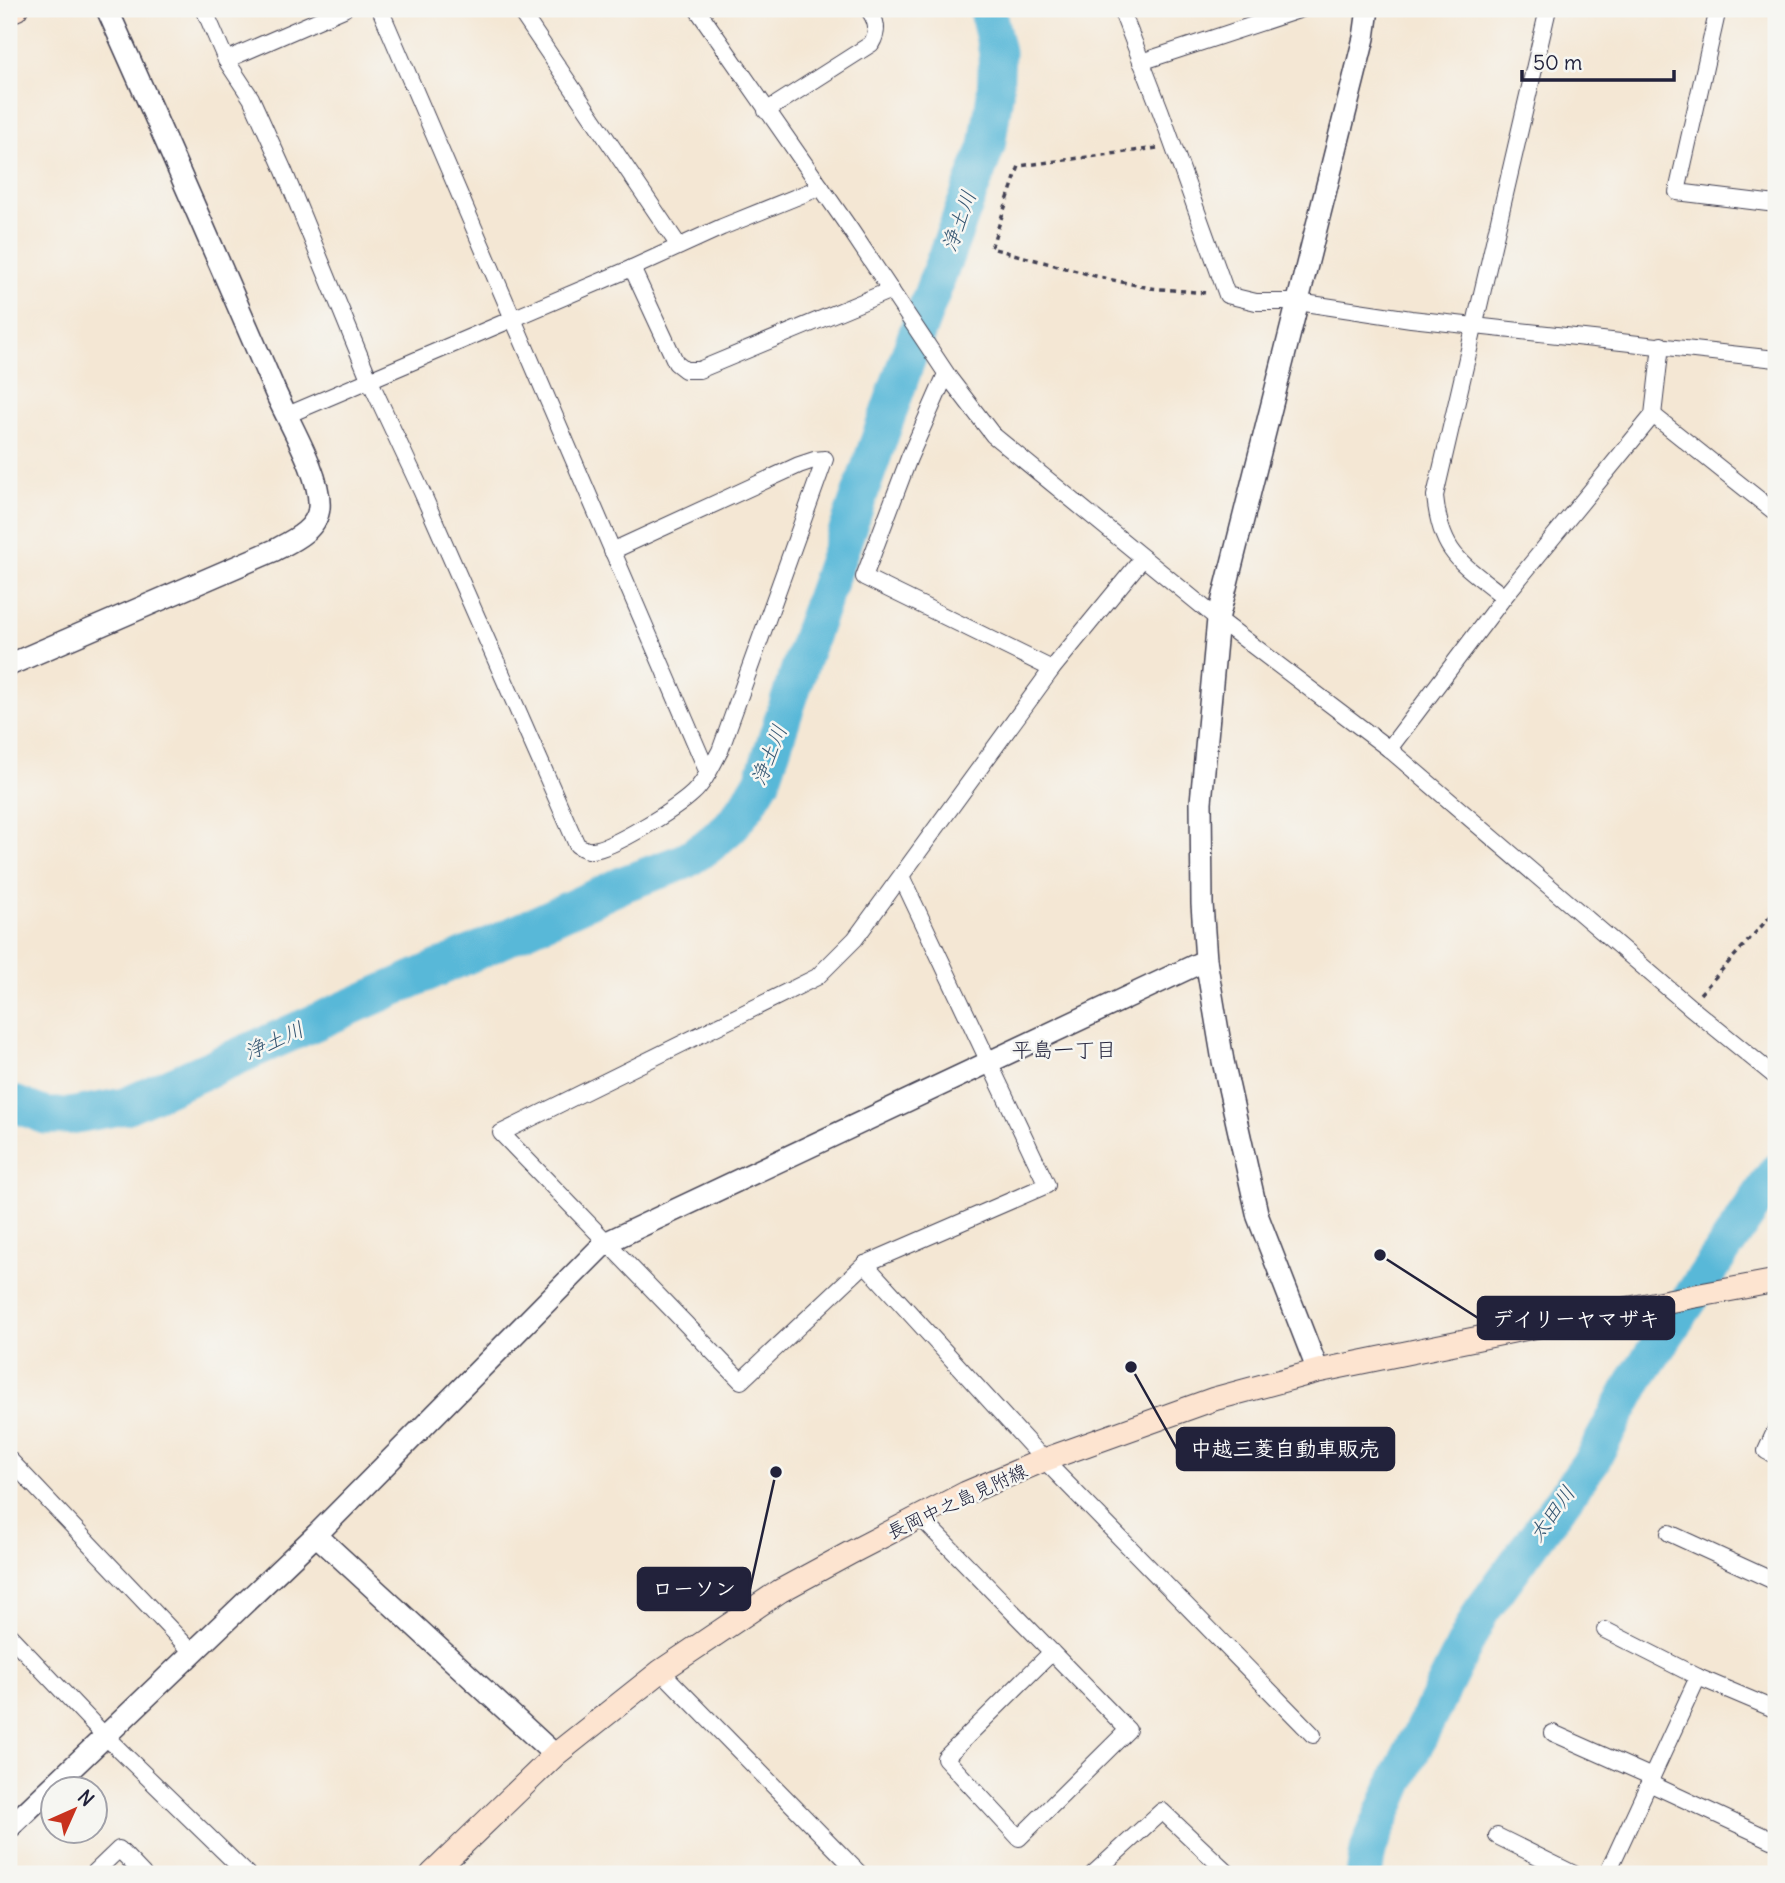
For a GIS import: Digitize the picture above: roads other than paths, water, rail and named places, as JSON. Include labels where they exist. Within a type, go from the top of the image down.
[{"type":"main road","points":[[9,12],[16,9]]},
{"type":"main road","name":"長岡中之島見附線","points":[[432,1874],[555,1755],[661,1671],[780,1591],[967,1493],[1044,1460],[1214,1399],[1318,1371],[1776,1281]]},
{"type":"street","points":[[9,665],[275,550],[312,525],[319,510],[319,493],[314,475],[285,416],[107,9]]},
{"type":"street","points":[[204,9],[226,60],[251,98],[370,380],[421,489],[577,845],[589,851],[603,848],[644,826],[694,793],[708,773],[720,751],[825,459],[799,466],[612,551]]},
{"type":"street","points":[[226,60],[344,9]]},
{"type":"street","points":[[380,9],[708,773]]},
{"type":"street","points":[[519,9],[679,246]]},
{"type":"street","points":[[697,9],[821,187],[946,374],[993,435],[1218,619],[1389,749],[1704,1019],[1776,1077]]},
{"type":"street","points":[[766,111],[871,44],[877,34],[876,19],[868,9]]},
{"type":"street","points":[[1121,9],[1227,295],[1256,303],[1298,302],[1474,326],[1776,359]]},
{"type":"street","points":[[1141,62],[1302,9]]},
{"type":"street","points":[[1318,1371],[1258,1217],[1223,1061],[1206,960],[1202,904],[1201,802],[1218,619],[1364,38],[1368,9]]},
{"type":"street","points":[[1504,597],[1447,547],[1437,515],[1435,496],[1548,9]]},
{"type":"street","points":[[1718,9],[1677,192],[1776,204]]},
{"type":"street","points":[[285,416],[821,187]]},
{"type":"street","points":[[632,268],[676,363],[685,370],[699,370],[894,295]]},
{"type":"street","points":[[1389,749],[1504,597],[1653,415],[1661,345]]},
{"type":"street","points":[[946,374],[909,458],[864,578],[1052,669]]},
{"type":"street","points":[[1653,415],[1776,513]]},
{"type":"street","points":[[902,878],[1047,1185],[865,1265],[741,1381],[500,1133],[817,977],[855,939],[1052,669],[1143,558]]},
{"type":"street","points":[[9,1828],[316,1535],[605,1243],[1206,960]]},
{"type":"street","points":[[865,1265],[1044,1460],[1314,1735]]},
{"type":"street","points":[[1776,1429],[1766,1451],[1776,1456]]},
{"type":"street","points":[[9,1459],[193,1653]]},
{"type":"street","points":[[920,1517],[1052,1652],[1128,1730],[1019,1838],[945,1758],[1052,1652]]},
{"type":"street","points":[[1669,1533],[1776,1582]]},
{"type":"street","points":[[316,1535],[555,1755]]},
{"type":"street","points":[[1605,1630],[1698,1677],[1776,1710]]},
{"type":"street","points":[[9,1635],[105,1736],[247,1874]]},
{"type":"street","points":[[661,1671],[860,1874]]},
{"type":"street","points":[[1607,1874],[1698,1677]]},
{"type":"street","points":[[1553,1732],[1776,1842]]},
{"type":"street","points":[[1093,1874],[1162,1811],[1229,1874]]},
{"type":"street","points":[[1497,1836],[1574,1874]]},
{"type":"street","points":[[93,1874],[119,1849],[143,1874]]},
{"type":"waterway","name":"浄土川","points":[[9,1102],[46,1116],[70,1116],[125,1106],[626,883],[683,862],[730,827],[762,781],[908,357],[987,146],[995,94],[997,52],[987,9]]},
{"type":"waterway","name":"太田川","points":[[1364,1874],[1369,1847],[1398,1779],[1481,1612],[1592,1460],[1637,1377],[1776,1172]]},
{"type":"place","name":"デイリーヤマザキ","points":[[1380,1255]]},
{"type":"place","name":"中越三菱自動車販売","points":[[1131,1367]]},
{"type":"place","name":"ローソン","points":[[776,1472]]},
{"type":"district","name":"平島一丁目","points":[[1064,1050]]}]
